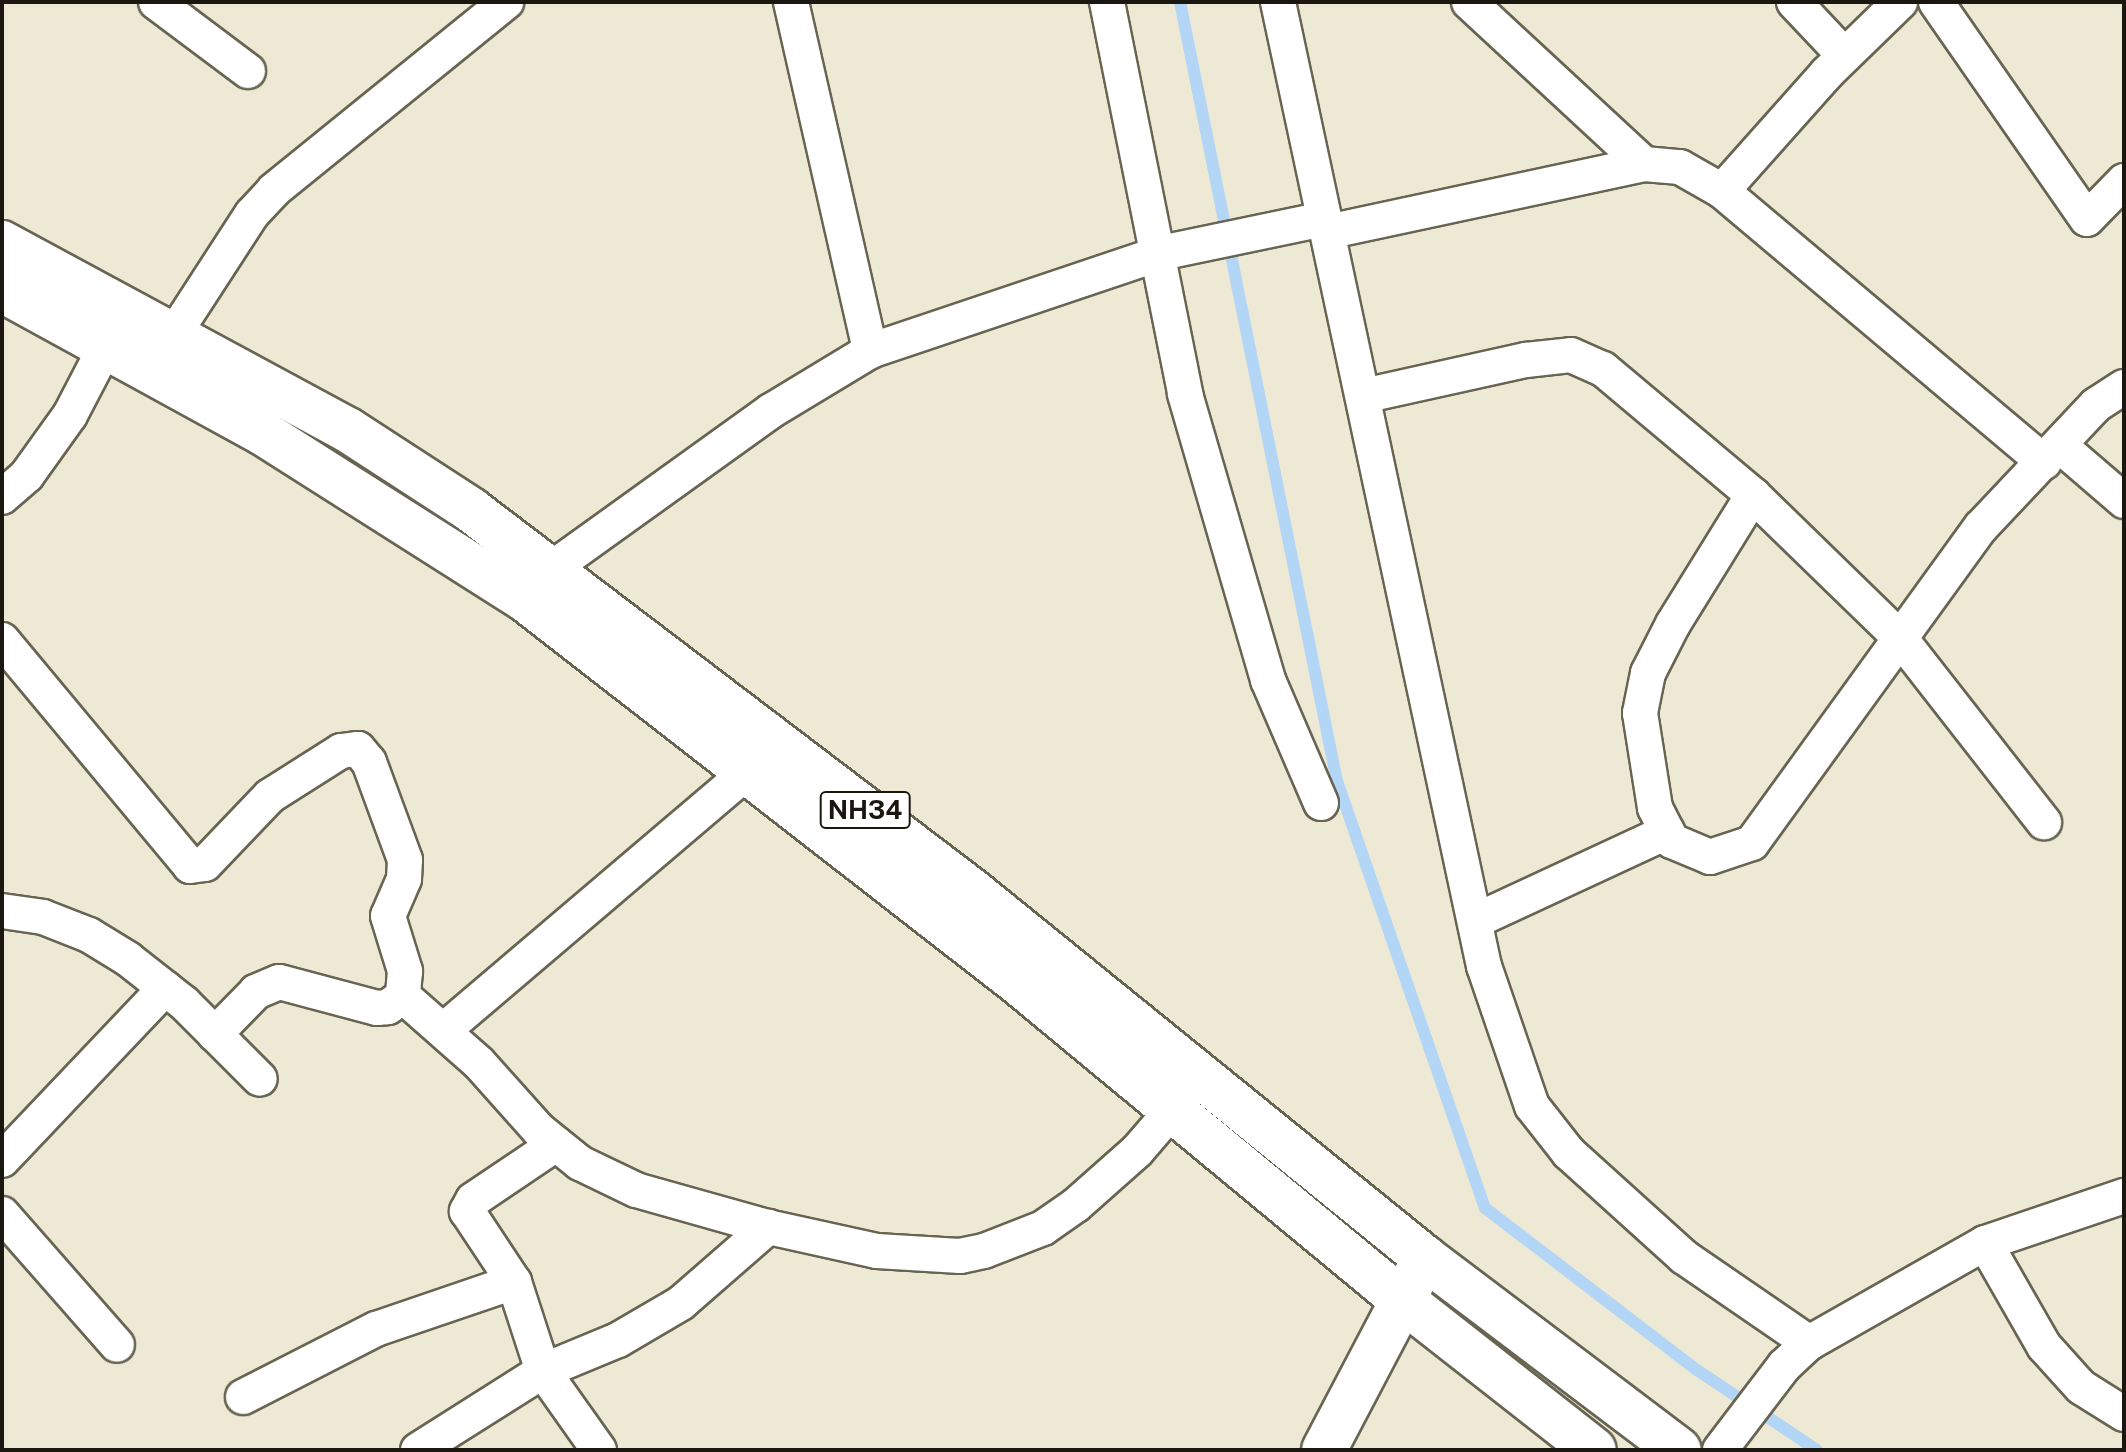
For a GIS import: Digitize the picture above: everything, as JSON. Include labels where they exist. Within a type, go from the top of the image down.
[{"type":"main road","name":"NH34","points":[[2,243],[348,430],[539,584],[748,771],[1174,1108],[1404,1301],[1594,1450]]},
{"type":"main road","name":"NH34","points":[[2,290],[107,344],[401,516],[539,584],[972,891],[1425,1258],[1679,1450]]},
{"type":"main road","points":[[1324,1450],[1425,1258]]},
{"type":"street","points":[[156,2],[248,71]]},
{"type":"street","points":[[174,334],[252,214],[274,190],[506,2]]},
{"type":"street","points":[[791,2],[870,351]]},
{"type":"street","points":[[1107,2],[1169,252],[1185,394],[1268,680],[1321,803]]},
{"type":"street","points":[[1278,2],[1319,224],[1363,396],[1475,921],[1532,1106],[1569,1153],[1684,1257],[1809,1343]]},
{"type":"street","points":[[1469,2],[1644,164]]},
{"type":"street","points":[[1794,2],[1844,55]]},
{"type":"street","points":[[1722,191],[1844,55],[1900,2]]},
{"type":"street","points":[[1936,2],[2087,219],[2124,181]]},
{"type":"street","points":[[539,584],[771,411],[870,351],[1169,252],[1644,164],[1680,167],[1722,191],[2052,454],[2124,501]]},
{"type":"street","points":[[2,497],[27,475],[70,415],[107,344]]},
{"type":"street","points":[[1363,396],[1526,360],[1571,355],[1603,369],[1753,495],[1900,638],[2044,822]]},
{"type":"street","points":[[1753,495],[1648,673],[1640,713],[1655,808],[1672,841],[1710,857],[1752,843],[1981,527],[2096,405],[2124,387]]},
{"type":"street","points":[[2,640],[190,866],[205,864],[281,789],[341,751],[358,749],[369,762],[405,860],[404,879],[388,916],[405,971],[403,996],[388,1007],[377,1008],[279,982],[256,992],[215,1034]]},
{"type":"street","points":[[444,1030],[748,771]]},
{"type":"street","points":[[1475,921],[1667,832]]},
{"type":"street","points":[[2,911],[43,917],[89,935],[165,988],[260,1079]]},
{"type":"street","points":[[2,1160],[165,988]]},
{"type":"street","points":[[403,996],[444,1030],[556,1144],[636,1190],[768,1227],[877,1251],[960,1256],[984,1251],[1043,1228],[1076,1205],[1137,1151],[1174,1108]]},
{"type":"street","points":[[556,1144],[468,1206],[468,1217],[502,1257],[514,1282],[543,1371],[599,1450]]},
{"type":"street","points":[[1729,1439],[1784,1366],[1809,1343],[1985,1243],[2124,1196]]},
{"type":"street","points":[[2,1214],[117,1345]]},
{"type":"street","points":[[418,1450],[543,1371],[618,1340],[681,1303],[768,1227]]},
{"type":"street","points":[[1985,1243],[2044,1346],[2081,1387],[2124,1414]]},
{"type":"street","points":[[243,1397],[376,1329],[514,1282]]},
{"type":"waterway","points":[[1180,2],[1337,781],[1485,1208],[1697,1370],[1817,1450]]}]
